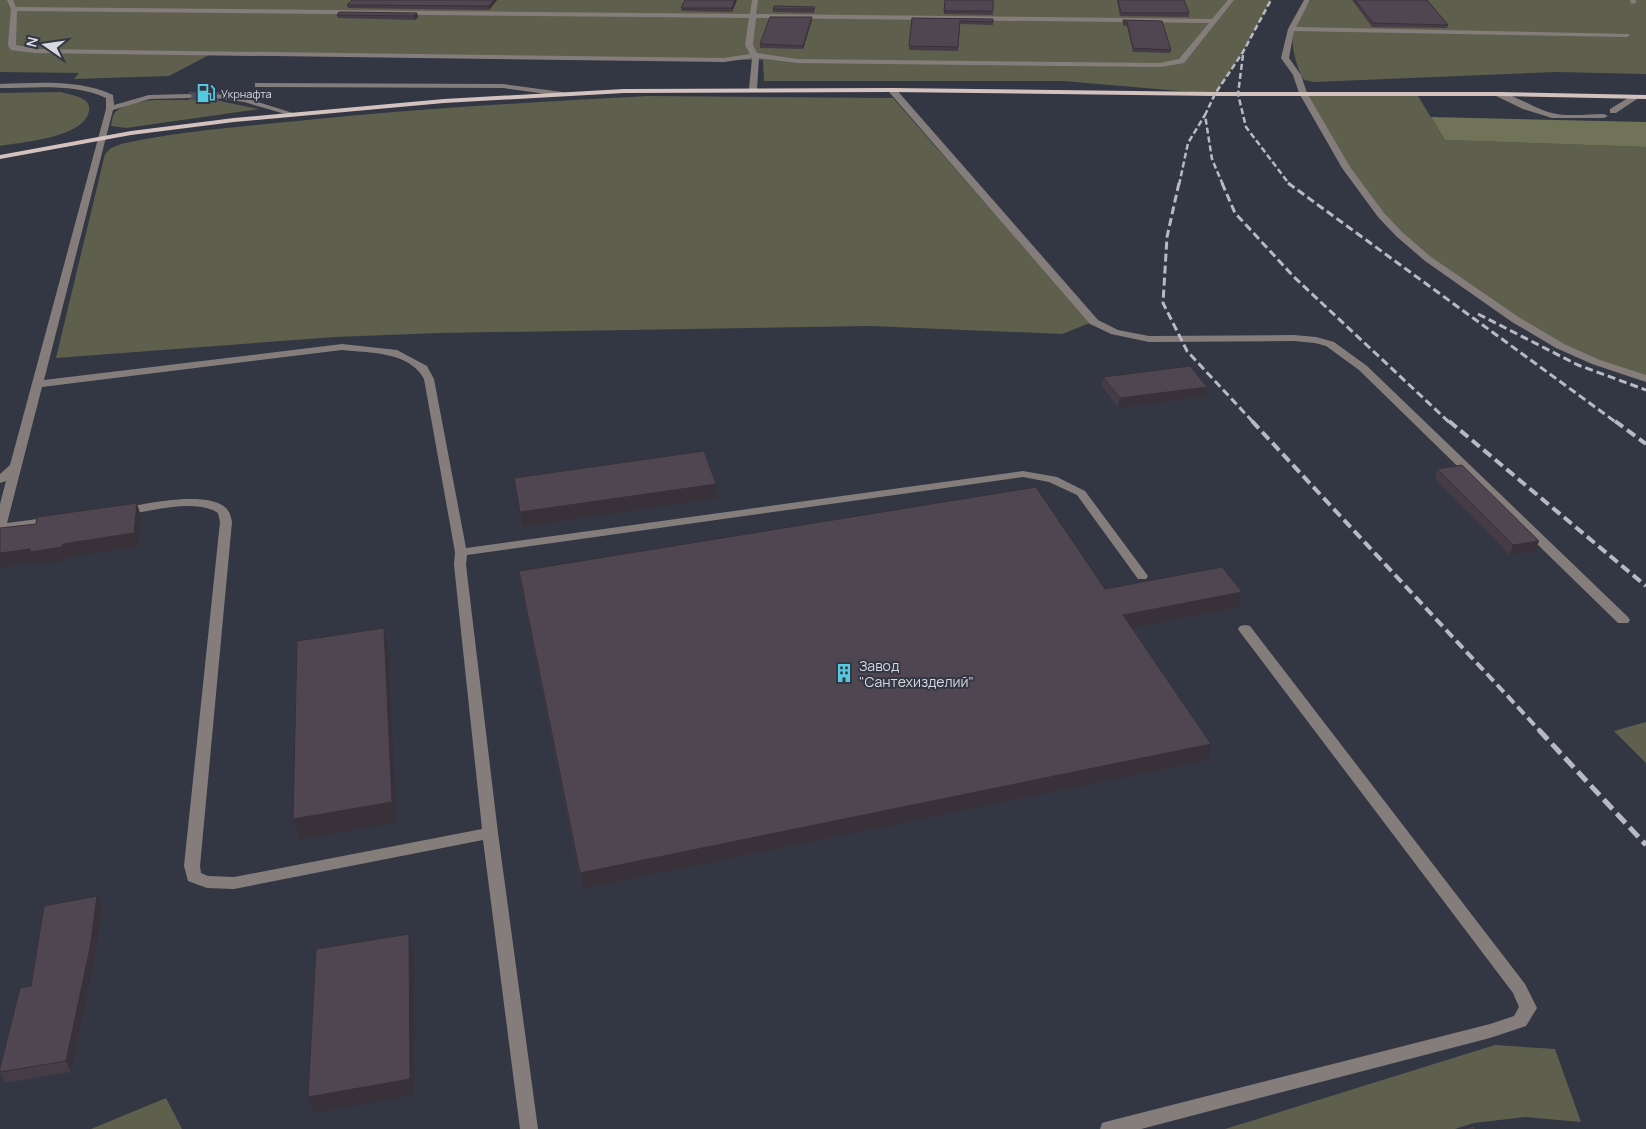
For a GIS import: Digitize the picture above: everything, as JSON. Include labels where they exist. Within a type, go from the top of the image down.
[{"type":"main road","points":[[0,157],[102,138],[198,124],[292,114],[562,94],[753,89],[1499,94],[1646,97]]},
{"type":"street","points":[[10,0],[14,9],[12,45],[14,48],[35,51],[724,60],[755,55],[797,61],[1167,65],[1181,61],[1186,57],[1231,0]]},
{"type":"street","points":[[753,89],[757,60],[749,45],[755,0]]},
{"type":"street","points":[[1307,0],[1291,28],[1285,58],[1297,75],[1303,93],[1346,168],[1364,194],[1399,234],[1428,259],[1516,320],[1560,346],[1596,362],[1646,379]]},
{"type":"street","points":[[14,9],[1215,21]]},
{"type":"street","points":[[1291,28],[1627,35]]},
{"type":"street","points":[[258,85],[504,86],[562,94]]},
{"type":"street","points":[[0,86],[76,88],[104,92],[110,97],[110,109],[0,527],[68,519]]},
{"type":"street","points":[[892,90],[1094,322],[1115,332],[1149,339],[1294,338],[1330,344],[1363,368],[1623,620]]},
{"type":"street","points":[[1499,94],[1526,107],[1552,116],[1604,116]]},
{"type":"street","points":[[110,109],[149,97],[189,96]]},
{"type":"street","points":[[219,96],[245,100],[292,114]]},
{"type":"street","points":[[1613,111],[1636,97]]},
{"type":"street","points":[[38,384],[342,347],[393,352],[423,368],[429,379],[461,552],[460,565],[490,833],[529,1129]]},
{"type":"street","points":[[0,480],[16,466]]},
{"type":"street","points":[[461,552],[1023,474],[1050,477],[1071,486],[1081,493],[1142,576]]},
{"type":"street","points":[[107,514],[195,502],[214,505],[223,511],[226,522],[192,866],[194,876],[207,882],[234,883],[490,833]]},
{"type":"street","points":[[1109,1129],[1490,1031],[1520,1021],[1528,1008],[1519,989],[1245,629]]},
{"type":"green space","points":[[0,0],[1271,0],[1243,52],[1215,94],[1063,81],[764,81],[763,60],[209,55],[169,76],[74,79],[79,73],[0,72]]},
{"type":"green space","points":[[1311,0],[1646,0],[1646,74],[1556,72],[1314,82],[1304,80],[1295,58],[1293,35],[1297,21]]},
{"type":"green space","points":[[60,92],[80,97],[87,103],[89,111],[85,120],[64,133],[51,137],[0,146],[0,93]]},
{"type":"green space","points":[[1303,93],[1416,93],[1445,140],[1646,147],[1646,375],[1630,374],[1560,346],[1428,259],[1364,194]]},
{"type":"green space","points":[[648,96],[893,98],[1090,323],[1062,334],[870,326],[439,333],[335,337],[56,358],[105,154],[111,148],[143,140],[231,127],[472,106]]},
{"type":"green space","points":[[156,100],[215,100],[259,109],[126,128],[111,126],[114,114],[121,108],[140,102]]},
{"type":"green space","points":[[1431,117],[1646,122],[1646,147],[1445,140]]},
{"type":"green space","points":[[1646,722],[1646,763],[1614,731]]},
{"type":"green space","points":[[1495,1045],[1555,1049],[1581,1122],[1525,1117],[1474,1123],[1455,1129],[1225,1129]]},
{"type":"green space","points":[[166,1098],[182,1129],[91,1129]]},
{"type":"building","points":[[352,0],[494,0],[489,6],[347,5]]},
{"type":"building","points":[[685,0],[735,0],[732,8],[681,8]]},
{"type":"building","points":[[945,0],[993,0],[993,11],[944,11]]},
{"type":"building","points":[[1118,0],[1184,0],[1189,13],[1121,13]]},
{"type":"building","points":[[1355,0],[1427,0],[1448,25],[1373,23]]},
{"type":"building","points":[[774,6],[815,7],[814,9],[773,9]]},
{"type":"building","points":[[339,12],[417,13],[414,16],[337,15]]},
{"type":"building","points":[[770,17],[812,17],[803,46],[760,44]]},
{"type":"building","points":[[912,18],[993,19],[993,22],[960,21],[958,47],[909,46]]},
{"type":"building","points":[[1123,20],[1162,21],[1171,50],[1133,48],[1127,22],[1123,22]]},
{"type":"building","points":[[1190,366],[1207,387],[1120,398],[1103,377]]},
{"type":"building","points":[[704,451],[716,484],[520,512],[514,478]]},
{"type":"building","points":[[1462,465],[1539,541],[1513,545],[1437,469]]},
{"type":"building","name":"Завод \"Сантехизделий\"","points":[[1036,487],[1105,589],[1222,567],[1242,592],[1123,615],[1211,744],[580,873],[519,571]]},
{"type":"building","points":[[137,503],[134,533],[63,544],[62,547],[30,552],[30,549],[0,553],[0,528],[36,524],[37,517]]},
{"type":"building","points":[[384,628],[392,802],[293,819],[297,641]]},
{"type":"building","points":[[97,896],[90,948],[66,1061],[0,1072],[20,988],[31,986],[44,906]]},
{"type":"building","points":[[409,934],[410,1079],[308,1097],[316,949]]},
{"type":"building","points":[[1474,1126],[1476,1129],[1463,1129]]},
{"type":"tunnel","points":[[189,96],[219,96]]},
{"type":"railway","points":[[1205,115],[1215,94],[1243,52],[1271,0]]},
{"type":"railway","points":[[1243,55],[1238,94],[1246,127],[1289,184]]},
{"type":"railway","points":[[1179,185],[1188,143],[1205,115]]},
{"type":"railway","points":[[1205,115],[1212,159],[1223,185]]},
{"type":"railway","points":[[1179,183],[1167,237],[1163,303],[1187,351],[1254,423]]},
{"type":"railway","points":[[1222,183],[1235,213],[1294,277],[1450,423]]},
{"type":"railway","points":[[1289,184],[1617,423]]},
{"type":"railway","points":[[1478,314],[1578,365],[1646,390]]},
{"type":"railway","points":[[1252,421],[1540,731]]},
{"type":"railway","points":[[1449,421],[1646,586]]},
{"type":"railway","points":[[1615,421],[1646,444]]},
{"type":"railway","points":[[1539,730],[1646,845]]},
{"type":"place","name":"Укрнафта","points":[[206,93]]},
{"type":"place","name":"Завод \"Сантехизделий\"","points":[[844,673]]}]
